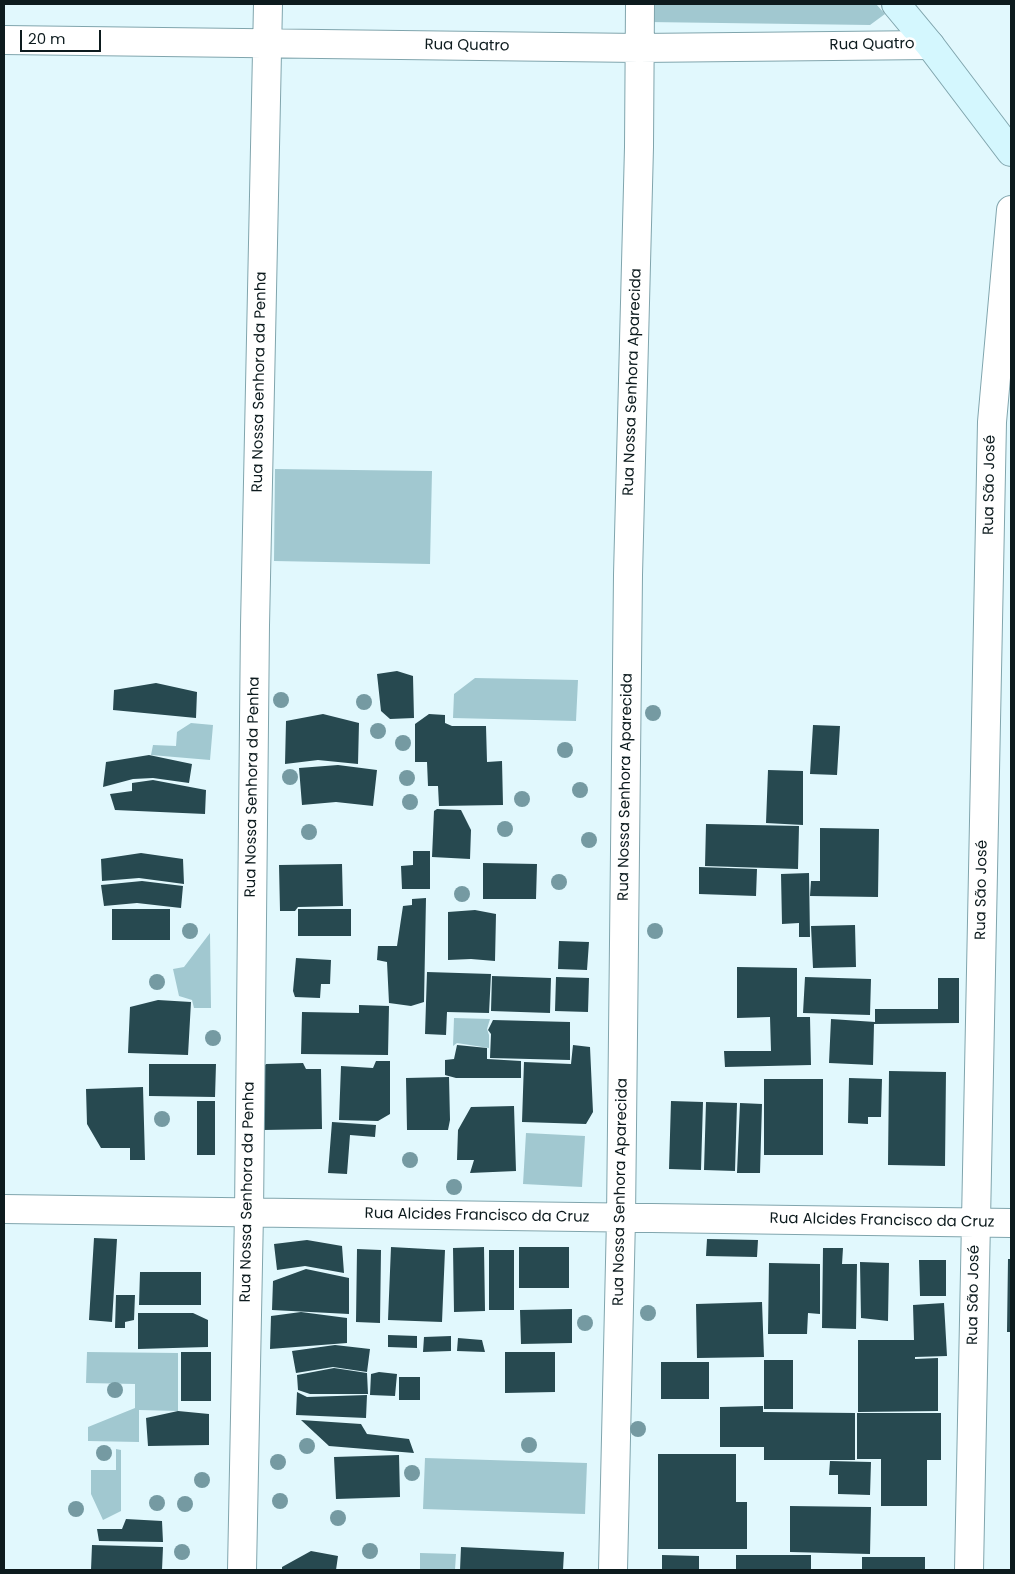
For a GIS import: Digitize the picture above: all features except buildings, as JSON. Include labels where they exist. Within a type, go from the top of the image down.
[{"type":"street","name":"Rua Nossa Senhora da Penha","points":[[242,1570],[249,1213],[255,625],[268,4]]},
{"type":"street","name":"Rua Nossa Senhora Aparecida","points":[[613,1570],[621,1218],[628,575],[639,147],[640,4]]},
{"type":"street","points":[[896,4],[930,44],[1011,152]]},
{"type":"street","name":"Rua Quatro","points":[[4,40],[639,48],[930,44]]},
{"type":"street","name":"Rua São José","points":[[969,1570],[992,422],[1011,210]]},
{"type":"street","name":"Rua Alcides Francisco da Cruz","points":[[4,1209],[1011,1223]]},
{"type":"shaded area","points":[[649,4],[876,4],[885,14],[870,25],[648,22]]},
{"type":"shaded area","points":[[275,469],[432,471],[430,564],[274,561]]},
{"type":"shaded area","points":[[475,678],[578,680],[576,721],[453,718],[454,694]]},
{"type":"shaded area","points":[[191,723],[213,725],[210,760],[151,755],[153,745],[176,746],[177,732]]},
{"type":"shaded area","points":[[210,933],[211,1008],[194,1008],[192,1000],[179,996],[173,969],[184,967]]},
{"type":"shaded area","points":[[454,1018],[490,1019],[487,1029],[489,1048],[457,1043],[453,1046]]},
{"type":"shaded area","points":[[526,1133],[585,1136],[582,1187],[523,1184]]},
{"type":"shaded area","points":[[87,1352],[178,1353],[178,1411],[139,1410],[139,1442],[88,1441],[88,1427],[135,1408],[135,1384],[86,1383]]},
{"type":"shaded area","points":[[116,1449],[121,1450],[121,1511],[103,1520],[91,1494],[91,1470],[116,1470]]},
{"type":"shaded area","points":[[425,1458],[587,1463],[585,1514],[423,1509]]},
{"type":"shaded area","points":[[420,1553],[456,1554],[455,1570],[420,1570]]}]
